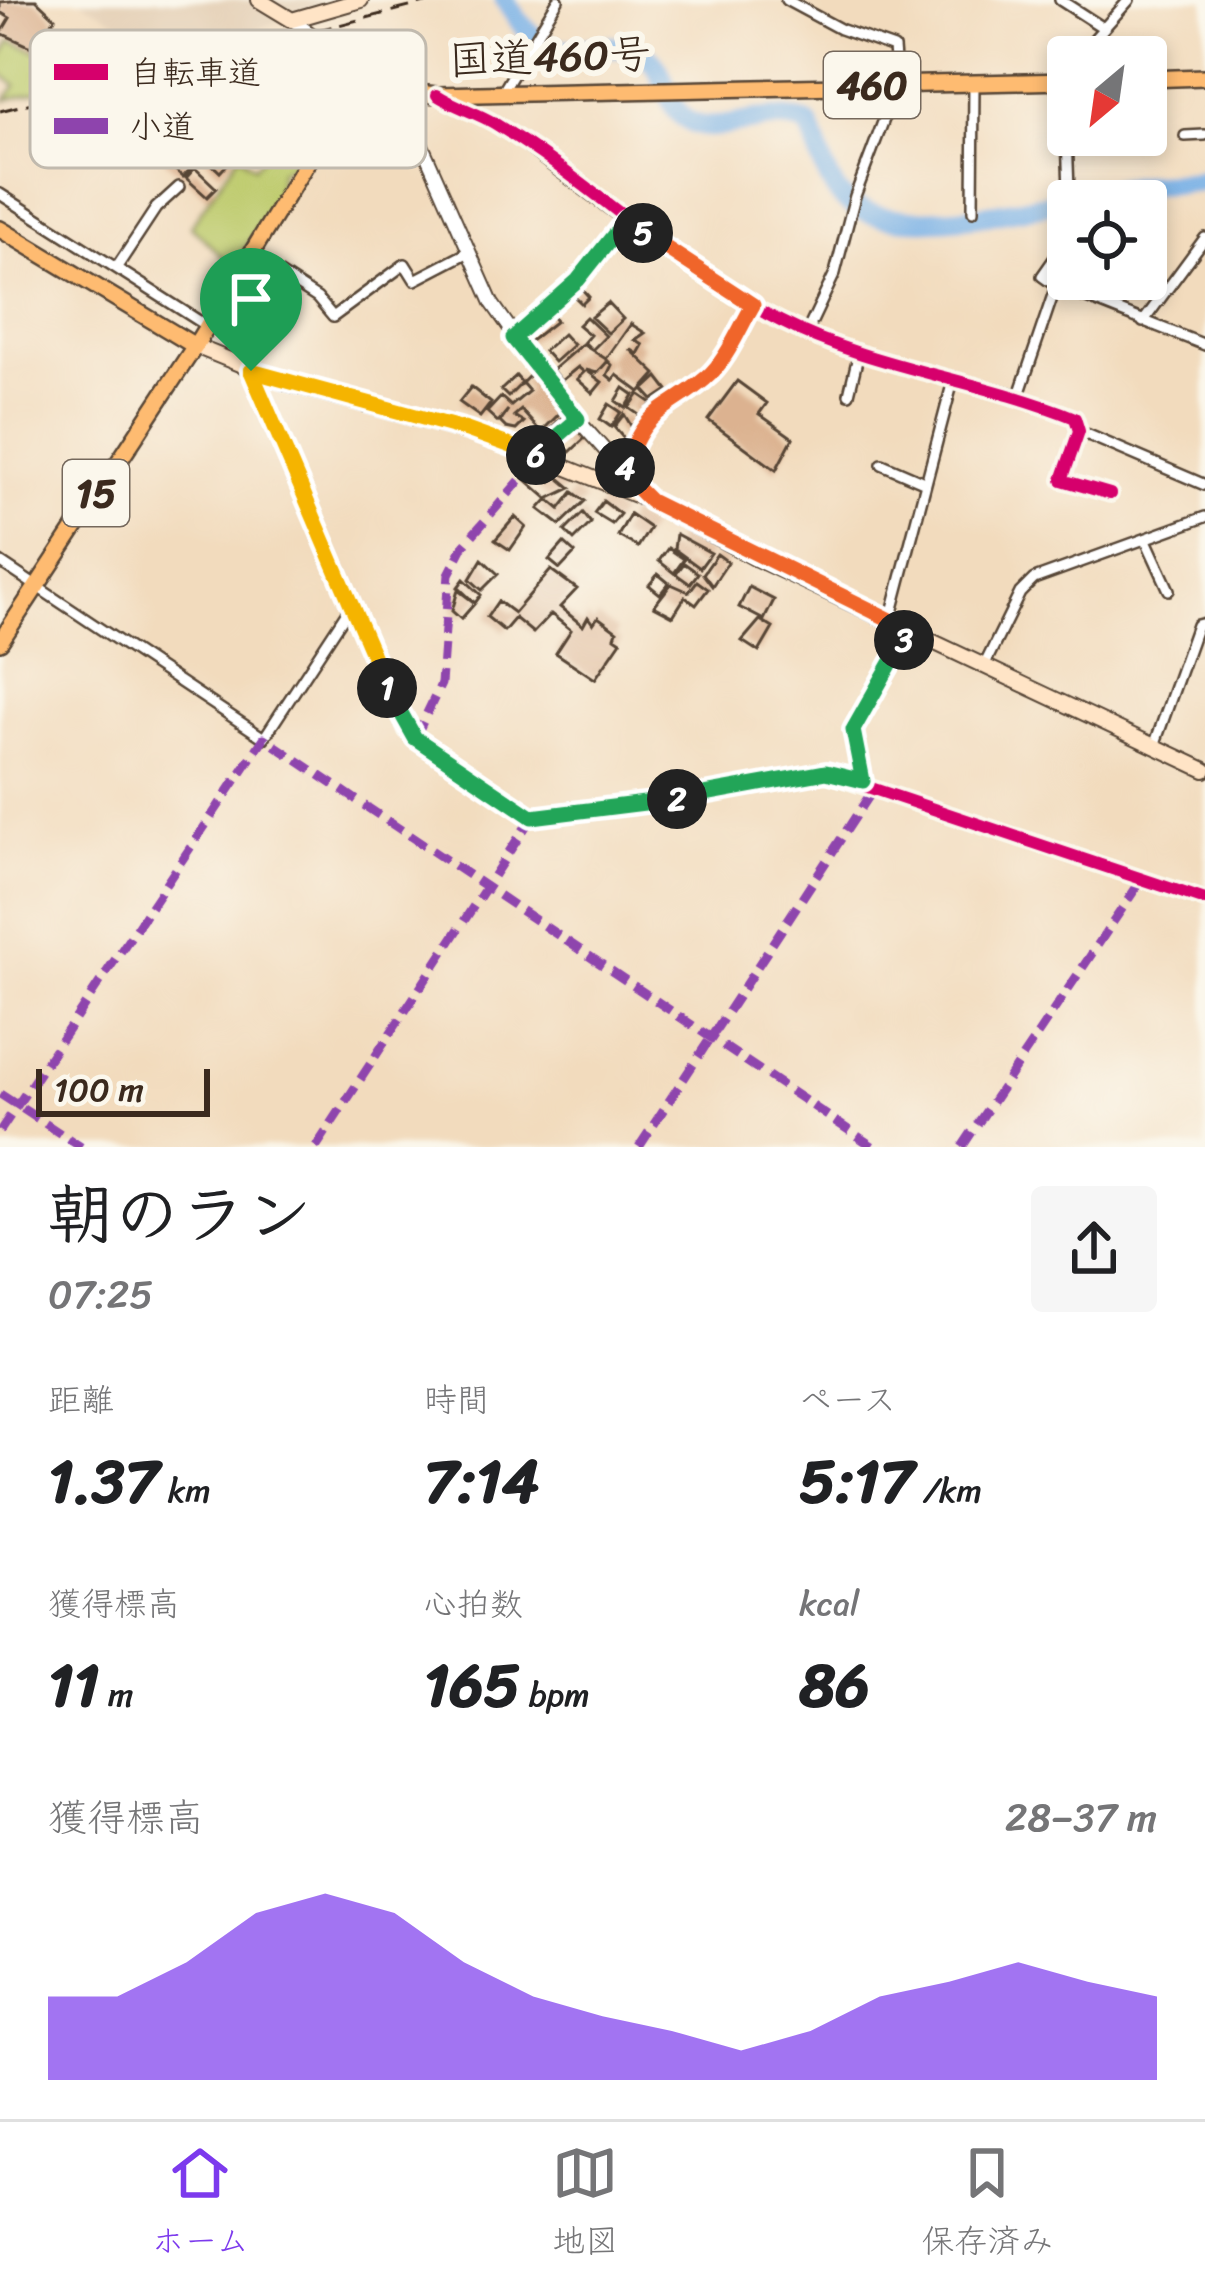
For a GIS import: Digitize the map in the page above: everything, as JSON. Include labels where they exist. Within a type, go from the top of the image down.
[{"type":"main road","points":[[259,0],[292,20],[362,0]]},
{"type":"main road","points":[[1167,78],[1205,77]]},
{"type":"main road","name":"国道460号","points":[[426,94],[1047,81]]},
{"type":"main road","points":[[195,346],[304,168]]},
{"type":"main road","points":[[0,229],[195,346],[251,371],[467,430],[650,501],[1205,770]]},
{"type":"main road","name":"15","points":[[0,642],[195,346]]},
{"type":"street","points":[[787,0],[840,29],[894,48],[897,85],[855,196],[835,273],[807,332]]},
{"type":"street","points":[[1060,0],[1078,4],[1102,27]]},
{"type":"street","points":[[1095,36],[1129,0]]},
{"type":"street","points":[[502,93],[558,1]]},
{"type":"street","points":[[292,20],[306,30]]},
{"type":"street","points":[[973,211],[974,83]]},
{"type":"street","points":[[437,95],[492,121],[625,221],[753,305],[859,352],[1019,395],[1075,418],[1079,431],[1062,480],[1110,494]]},
{"type":"street","points":[[1185,136],[1205,135]]},
{"type":"street","points":[[426,157],[467,253],[513,338],[650,501]]},
{"type":"street","points":[[118,267],[156,208],[178,187]]},
{"type":"street","points":[[0,194],[207,326]]},
{"type":"street","points":[[513,338],[578,280],[625,221]]},
{"type":"street","points":[[1143,322],[1205,238]]},
{"type":"street","points":[[1195,252],[1205,260]]},
{"type":"street","points":[[251,255],[317,298],[333,317],[405,264],[415,280],[467,253]]},
{"type":"street","points":[[1019,395],[1051,300]]},
{"type":"street","points":[[1087,300],[1205,345]]},
{"type":"street","points":[[623,474],[633,443],[658,406],[709,376],[753,305]]},
{"type":"street","points":[[849,394],[859,352]]},
{"type":"street","points":[[251,371],[407,730],[532,817],[636,806],[826,772],[1205,900]]},
{"type":"street","points":[[890,620],[955,377]]},
{"type":"street","points":[[540,457],[578,419]]},
{"type":"street","points":[[1079,431],[1205,485]]},
{"type":"street","points":[[882,464],[926,483]]},
{"type":"street","points":[[984,666],[1020,593],[1034,579],[1205,517]]},
{"type":"street","points":[[1146,540],[1168,590]]},
{"type":"street","points":[[0,562],[264,738],[350,607]]},
{"type":"street","points":[[1154,746],[1197,625],[1205,623]]},
{"type":"street","points":[[863,781],[853,730],[909,629]]},
{"type":"shaded area","points":[[80,0],[337,0],[256,30],[132,30]]},
{"type":"green space","points":[[11,41],[30,49],[30,94],[6,100],[16,85],[0,73],[0,59]]},
{"type":"green space","points":[[230,168],[287,168],[280,172],[278,196],[233,267],[191,226]]},
{"type":"building","points":[[36,0],[55,18],[48,30],[30,30],[30,46],[1,33],[10,18],[0,12],[0,2]]},
{"type":"building","points":[[195,168],[216,188],[207,197],[186,178]]},
{"type":"building","points":[[580,287],[589,297],[582,304],[572,294]]},
{"type":"building","points":[[608,303],[623,319],[608,333],[591,317]]},
{"type":"building","points":[[549,312],[556,321],[529,342],[523,335]]},
{"type":"building","points":[[586,317],[606,336],[592,350],[584,342],[590,335],[578,325]]},
{"type":"building","points":[[631,324],[645,333],[635,340],[643,345],[638,354],[630,349],[656,374],[640,392],[617,375],[613,380],[607,375],[612,365],[608,361],[597,373],[586,370],[602,382],[593,393],[577,379],[584,372],[578,367],[561,381],[552,370],[582,344],[606,359]]},
{"type":"building","points":[[563,334],[573,345],[554,362],[544,351]]},
{"type":"building","points":[[531,374],[562,411],[541,432],[521,410],[514,416],[524,422],[516,430],[506,428],[500,422],[508,410],[498,422],[487,412],[501,397],[511,406],[529,391],[522,383]]},
{"type":"building","points":[[516,376],[522,383],[508,397],[501,390]]},
{"type":"building","points":[[658,377],[668,390],[653,400],[644,390]]},
{"type":"building","points":[[737,381],[767,403],[759,414],[793,438],[776,470],[708,420]]},
{"type":"building","points":[[471,387],[491,403],[480,417],[459,402]]},
{"type":"building","points":[[624,388],[634,395],[626,408],[616,401]]},
{"type":"building","points":[[639,394],[652,403],[642,417],[629,408]]},
{"type":"building","points":[[609,404],[621,412],[611,427],[600,419]]},
{"type":"building","points":[[624,414],[633,429],[625,440],[614,427]]},
{"type":"building","points":[[564,415],[572,423],[556,440],[551,428]]},
{"type":"building","points":[[574,426],[585,438],[570,452],[558,442]]},
{"type":"building","points":[[533,467],[550,482],[558,477],[571,488],[548,499],[524,478]]},
{"type":"building","points":[[573,492],[585,501],[560,525],[539,509],[548,499],[560,509]]},
{"type":"building","points":[[603,501],[620,514],[612,524],[594,513]]},
{"type":"building","points":[[583,513],[591,523],[574,540],[565,531]]},
{"type":"building","points":[[630,514],[650,528],[638,547],[618,536]]},
{"type":"building","points":[[515,517],[526,527],[510,550],[495,540]]},
{"type":"building","points":[[676,534],[711,553],[700,568],[674,549]]},
{"type":"building","points":[[564,543],[575,553],[560,569],[549,560]]},
{"type":"building","points":[[668,548],[684,559],[674,573],[659,561]]},
{"type":"building","points":[[717,554],[728,562],[712,586],[703,574]]},
{"type":"building","points":[[482,559],[498,574],[482,590],[470,579]]},
{"type":"building","points":[[684,563],[698,573],[690,584],[676,574]]},
{"type":"building","points":[[551,570],[577,589],[560,607],[583,626],[588,617],[593,624],[598,617],[617,631],[615,637],[621,641],[595,679],[556,653],[571,630],[551,614],[533,633],[515,618],[504,631],[487,617],[498,601],[514,613]]},
{"type":"building","points":[[658,574],[669,583],[660,594],[649,585]]},
{"type":"building","points":[[464,579],[481,595],[475,603],[458,587]]},
{"type":"building","points":[[697,581],[708,589],[696,605],[685,597],[673,616],[654,606],[671,584],[689,592]]},
{"type":"building","points":[[749,587],[774,600],[764,620],[739,607]]},
{"type":"building","points":[[458,590],[475,603],[461,619],[452,611]]},
{"type":"building","points":[[760,620],[773,628],[759,652],[742,641]]},
{"type":"waterway","points":[[505,0],[523,26],[557,48],[624,48],[643,54],[657,68],[674,107],[690,122],[715,127],[776,119],[809,125],[833,186],[861,210],[932,220],[1018,210],[1123,188],[1205,180]]},
{"type":"railway","points":[[319,30],[437,0]]},
{"type":"railway","points":[[0,111],[30,103]]},
{"type":"marked path","points":[[415,738],[441,684],[449,574],[464,545],[540,457]]},
{"type":"marked path","points":[[0,1131],[264,738],[874,1147]]},
{"type":"marked path","points":[[639,1147],[875,787]]},
{"type":"marked path","points":[[316,1147],[532,817]]},
{"type":"marked path","points":[[962,1147],[1142,879]]},
{"type":"marked path","points":[[0,1094],[81,1147]]},
{"type":"cycle path","points":[[437,95],[530,147],[705,277],[780,321],[851,350],[1075,418],[1079,431],[1062,480],[1110,494]]},
{"type":"cycle path","points":[[251,371],[407,731],[532,817],[636,806],[826,773],[1205,900]]},
{"type":"route","points":[[625,221],[753,305],[709,376],[658,406],[633,443],[623,474],[650,501],[755,557],[909,629],[886,678],[853,730],[863,781],[826,772],[546,819],[532,817],[488,788],[407,730],[251,371],[314,392],[467,430],[540,457],[578,419],[513,338],[578,280],[625,221]]}]
